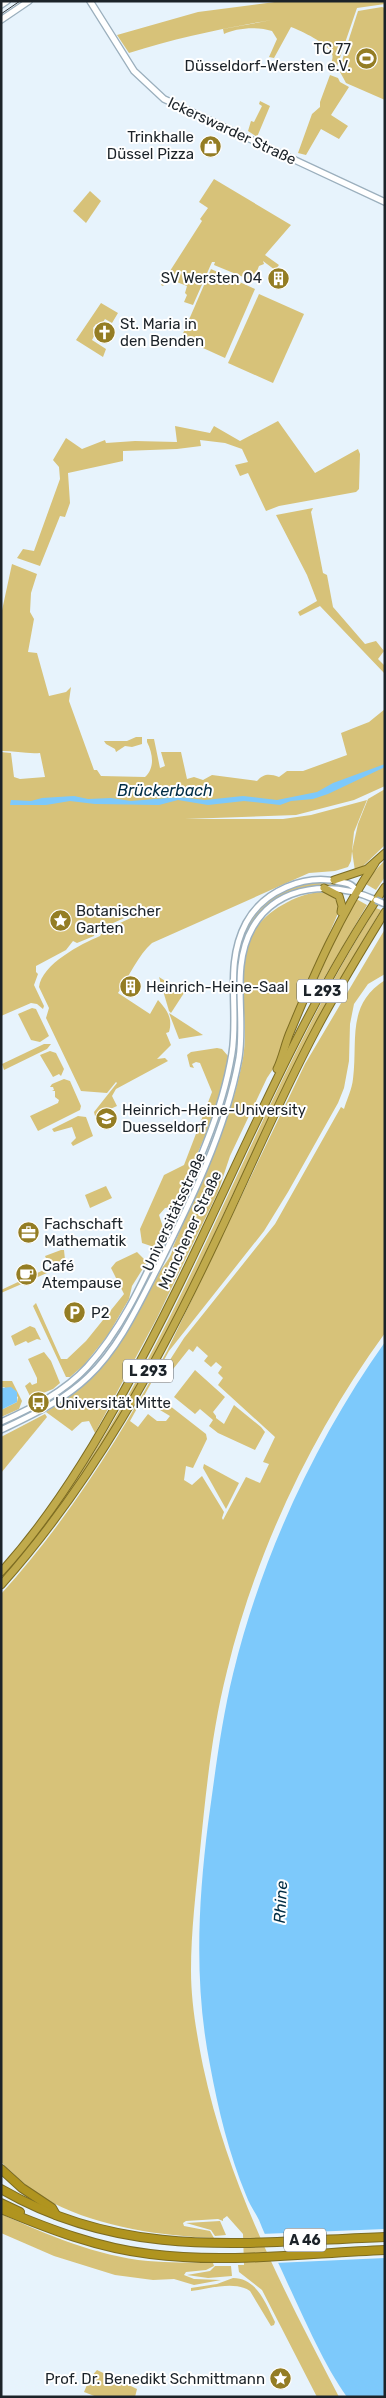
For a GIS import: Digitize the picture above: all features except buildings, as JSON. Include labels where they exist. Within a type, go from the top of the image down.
[{"type":"highway","points":[[267,1099],[268,1088],[280,1063],[291,1030],[339,920],[356,891],[385,852]]},
{"type":"highway","points":[[334,880],[358,873],[375,863]]},
{"type":"highway","name":"Münchener Straße","points":[[1,1572],[55,1505],[102,1431],[155,1335],[267,1099],[326,984],[385,887]]},
{"type":"highway","points":[[324,888],[335,893],[340,900],[342,908],[339,920]]},
{"type":"highway","name":"Münchener Straße","points":[[1,1585],[60,1514],[89,1473],[129,1406],[168,1336],[216,1241],[316,1029],[385,912]]},
{"type":"highway","points":[[1,2169],[22,2188],[52,2208],[56,2215]]},
{"type":"highway","name":"A 46","points":[[1,2189],[37,2208],[100,2230],[166,2242],[226,2243],[385,2237]]},
{"type":"highway","name":"A 46","points":[[1,2202],[59,2231],[103,2245],[150,2254],[227,2257],[385,2250]]},
{"type":"highway","points":[[1,2209],[59,2231]]},
{"type":"main road","points":[[1,5],[7,1]]},
{"type":"main road","points":[[1,20],[29,1]]},
{"type":"main road","name":"Ickerswarder Straße","points":[[90,1],[134,71],[164,99],[385,202]]},
{"type":"street","name":"Universitätsstraße","points":[[1,1422],[50,1396],[87,1367],[121,1320],[160,1247],[205,1144],[223,1094],[233,1050],[234,954],[247,922],[267,898],[288,886],[306,881],[334,880],[350,884],[356,891]]},
{"type":"street","name":"Universitätsstraße","points":[[1,1430],[44,1409],[69,1393],[89,1376],[118,1341],[138,1306],[180,1223],[224,1114],[239,1057],[242,1029],[241,965],[244,948],[250,932],[264,912],[277,901],[295,892],[324,888],[356,891],[385,904]]},
{"type":"shaded area","points":[[282,1],[385,1],[385,4],[357,8],[335,72],[328,70],[332,62],[332,54],[329,50],[314,38],[291,27],[274,58],[269,57],[277,39],[272,31],[247,28],[224,34],[223,29],[272,20],[236,26],[200,34],[129,53],[117,35],[198,12]]},
{"type":"shaded area","name":"TC 77 Düsseldorf-Wersten e.V.","points":[[385,8],[385,100],[346,83],[339,70],[358,11]]},
{"type":"shaded area","points":[[330,75],[338,78],[340,82],[349,87],[331,115],[348,126],[339,139],[321,129],[306,155],[298,153],[312,114],[320,107]]},
{"type":"shaded area","points":[[260,101],[270,106],[257,137],[248,131],[251,121],[254,122],[262,106],[259,104]]},
{"type":"shaded area","points":[[214,179],[291,225],[265,255],[279,265],[275,270],[263,261],[264,264],[259,266],[253,281],[214,265],[215,262],[212,262],[193,305],[184,302],[187,295],[185,293],[187,286],[169,279],[163,286],[161,285],[202,221],[200,219],[208,208],[199,202]]},
{"type":"shaded area","points":[[90,191],[101,201],[86,223],[73,211]]},
{"type":"shaded area","points":[[211,269],[255,289],[225,358],[181,338]]},
{"type":"shaded area","points":[[259,294],[304,314],[273,383],[228,363]]},
{"type":"shaded area","points":[[101,303],[118,313],[112,323],[105,319],[101,325],[96,324],[93,328],[95,334],[92,340],[106,349],[103,357],[76,340]]},
{"type":"shaded area","points":[[278,421],[315,473],[358,449],[360,454],[359,489],[356,492],[279,506],[266,511],[248,473],[240,476],[235,465],[248,462],[242,449],[225,443],[200,440],[201,446],[123,451],[123,461],[68,473],[70,503],[65,517],[60,516],[40,566],[17,558],[23,549],[34,551],[60,479],[59,467],[53,460],[66,438],[82,449],[105,440],[106,443],[135,441],[177,442],[175,426],[210,433],[214,426],[240,441]]},
{"type":"shaded area","points":[[313,508],[311,512],[323,573],[327,575],[333,607],[365,644],[376,641],[384,651],[378,659],[385,666],[385,674],[320,606],[300,616],[298,612],[317,601],[307,575],[276,515]]},
{"type":"shaded area","points":[[12,564],[37,574],[31,593],[30,612],[34,619],[28,652],[37,653],[49,696],[66,692],[71,687],[69,701],[94,770],[97,770],[101,776],[145,777],[152,765],[151,751],[147,739],[154,739],[160,768],[165,766],[161,752],[181,752],[187,779],[194,777],[203,780],[212,775],[257,781],[267,775],[279,777],[287,771],[303,771],[347,755],[341,733],[369,722],[385,709],[385,786],[354,800],[296,815],[185,819],[283,819],[311,815],[367,800],[354,832],[351,861],[348,867],[335,871],[309,873],[152,943],[147,948],[118,993],[150,1014],[158,1000],[164,1007],[170,1018],[169,1032],[166,1033],[171,1045],[157,1059],[165,1058],[168,1061],[116,1089],[112,1096],[117,1106],[95,1116],[94,1112],[117,1083],[107,1093],[81,1091],[46,1018],[49,1008],[39,987],[47,970],[64,956],[100,936],[103,931],[137,915],[138,912],[95,931],[94,936],[77,943],[73,941],[66,950],[36,966],[38,974],[34,985],[44,1006],[43,1009],[37,1004],[31,1003],[1,1016],[1,752],[11,753],[14,777],[20,779],[45,777],[40,753],[1,751],[1,615]]},
{"type":"shaded area","points":[[136,737],[142,737],[142,744],[132,747],[125,746],[116,752],[115,749],[104,741],[127,741]]},
{"type":"shaded area","points":[[385,789],[385,845],[360,869],[355,871],[352,851],[358,824],[368,799]]},
{"type":"shaded area","points":[[385,860],[385,877],[376,890],[364,883]]},
{"type":"shaded area","points":[[321,882],[346,886],[345,888],[309,887],[293,891],[278,898],[254,920],[245,936],[239,963],[239,1031],[237,1032],[235,969],[243,936],[251,921],[273,898],[287,890]]},
{"type":"shaded area","points":[[320,892],[334,897],[339,911],[289,1027],[277,1063],[267,1078],[230,1156],[218,1192],[157,1318],[95,1433],[89,1421],[82,1422],[72,1431],[46,1412],[65,1399],[98,1369],[135,1317],[171,1255],[231,1107],[238,1083],[245,1043],[244,963],[246,948],[252,934],[264,919],[281,906],[300,896]]},
{"type":"shaded area","points":[[354,900],[367,905],[310,1002],[308,1001],[350,904]]},
{"type":"shaded area","points":[[376,908],[381,910],[341,977],[304,1045],[179,1308],[124,1410],[82,1476],[49,1521],[1,1580],[1,1577],[61,1502],[113,1422],[159,1338],[202,1252],[284,1077],[328,991]]},
{"type":"shaded area","points":[[385,929],[385,974],[368,984],[354,1004],[350,1024],[349,1061],[344,1088],[338,1103],[264,1231],[169,1351],[130,1421],[138,1427],[148,1414],[157,1421],[166,1421],[170,1416],[160,1410],[165,1402],[206,1434],[207,1439],[193,1468],[186,1466],[184,1480],[192,1485],[202,1476],[224,1512],[223,1520],[246,1477],[260,1483],[269,1464],[263,1462],[275,1437],[218,1385],[223,1378],[218,1373],[222,1367],[216,1362],[211,1367],[204,1361],[208,1356],[197,1346],[193,1352],[189,1349],[162,1383],[159,1377],[184,1338],[275,1224],[341,1107],[344,1109],[351,1090],[356,1024],[359,1012],[364,1001],[385,980],[385,1333],[358,1371],[334,1411],[290,1494],[270,1538],[239,1626],[227,1671],[213,1738],[195,1896],[192,1941],[191,1983],[195,2019],[203,2066],[214,2111],[227,2154],[260,2236],[278,2277],[339,2397],[317,2397],[262,2290],[239,2272],[238,2265],[244,2265],[243,2234],[227,2216],[223,2221],[218,2219],[186,2221],[183,2223],[184,2226],[210,2231],[214,2238],[131,2229],[91,2218],[53,2203],[26,2184],[1,2162],[1,1594],[49,1537],[71,1507],[131,1415],[167,1351],[305,1064]]},
{"type":"shaded area","points":[[159,977],[184,993],[171,1013],[169,1011]]},
{"type":"shaded area","points":[[32,1008],[36,1009],[49,1036],[40,1042],[31,1040],[18,1014]]},
{"type":"shaded area","points":[[169,1013],[203,1035],[179,1039]]},
{"type":"shaded area","points":[[44,1044],[51,1044],[47,1049],[4,1070],[2,1064]]},
{"type":"shaded area","points":[[222,1049],[228,1056],[225,1075],[214,1114],[173,1207],[165,1208],[159,1215],[163,1227],[154,1247],[142,1243],[140,1229],[164,1175],[184,1165],[212,1092],[200,1063],[192,1064],[194,1068],[190,1067],[187,1055],[191,1052]]},
{"type":"shaded area","points":[[50,1051],[56,1053],[64,1069],[61,1076],[59,1074],[53,1077],[40,1055]]},
{"type":"shaded area","points":[[64,1079],[70,1081],[81,1106],[80,1110],[38,1131],[30,1116],[58,1103],[59,1100],[55,1097],[55,1091],[52,1091],[54,1090],[53,1087],[50,1087],[52,1084]]},
{"type":"shaded area","points":[[78,1116],[86,1117],[93,1136],[73,1146],[71,1143],[76,1138],[72,1127],[54,1132],[52,1129]]},
{"type":"shaded area","points":[[106,1186],[112,1198],[90,1208],[85,1195]]},
{"type":"shaded area","points":[[64,1250],[65,1260],[47,1273],[1,1293],[1,1290],[50,1267],[45,1256]]},
{"type":"shaded area","points":[[137,1252],[147,1262],[132,1286],[129,1299],[108,1335],[84,1365],[70,1377],[66,1377],[33,1306],[36,1303],[61,1359],[67,1359],[86,1341],[124,1294],[111,1268],[116,1262]]},
{"type":"shaded area","points":[[30,1326],[35,1328],[41,1340],[37,1339],[28,1343],[26,1341],[15,1346],[11,1336]]},
{"type":"shaded area","points":[[44,1352],[51,1361],[60,1383],[53,1389],[31,1398],[25,1386],[30,1382],[32,1385],[37,1383],[37,1378],[28,1359]]},
{"type":"shaded area","points":[[195,1370],[225,1397],[213,1412],[216,1418],[224,1424],[234,1405],[265,1432],[255,1450],[218,1433],[209,1426],[213,1420],[200,1409],[195,1414],[174,1397]]},
{"type":"shaded area","points":[[1,1381],[12,1381],[22,1401],[19,1409],[1,1417],[1,1410],[17,1402],[18,1397],[4,1387],[1,1388]]},
{"type":"shaded area","points":[[45,1414],[47,1417],[1,1473],[1,1437]]},
{"type":"shaded area","points":[[204,1464],[239,1483],[226,1509],[203,1468]]},
{"type":"shaded area","points":[[1,2214],[54,2237],[110,2254],[148,2261],[213,2263],[214,2266],[206,2270],[186,2272],[184,2275],[194,2279],[221,2280],[194,2285],[174,2279],[153,2280],[115,2275],[54,2256],[1,2233]]},
{"type":"shaded area","points":[[220,2221],[226,2235],[215,2236],[211,2230],[186,2223]]},
{"type":"shaded area","points":[[215,2266],[231,2266],[232,2276],[208,2278],[187,2275],[210,2271]]},
{"type":"shaded area","points":[[233,2278],[248,2282],[260,2293],[275,2322],[274,2325],[271,2326],[250,2291],[244,2288],[229,2286],[191,2291],[191,2288],[217,2284]]},
{"type":"shaded area","points":[[97,2370],[137,2389],[135,2397],[97,2397],[84,2392],[90,2378]]},
{"type":"water","points":[[385,764],[385,767],[328,794],[313,799],[291,801],[280,805],[244,801],[208,805],[178,800],[159,805],[95,804],[70,801],[46,805],[10,805],[11,800],[31,801],[42,798],[74,796],[88,799],[111,798],[131,801],[179,797],[205,800],[243,796],[277,800],[317,792],[333,783]]},
{"type":"water","name":"Rhine","points":[[385,1342],[385,2397],[347,2397],[330,2371],[249,2202],[229,2147],[205,2035],[200,1975],[200,1914],[208,1824],[225,1711],[245,1630],[275,1544],[314,1459],[336,1418]]},
{"type":"water","points":[[11,1387],[17,1392],[17,1402],[1,1410],[1,1388]]},
{"type":"pier","points":[[385,2229],[385,2258],[275,2263],[261,2234]]},
{"type":"tram line","points":[[1,14],[20,1]]},
{"type":"place","name":"TC 77 Düsseldorf-Wersten e.V.","points":[[367,58]]},
{"type":"place","name":"Trinkhalle Düssel Pizza","points":[[210,146]]},
{"type":"place","name":"SV Wersten 04","points":[[278,278]]},
{"type":"place","name":"St. Maria in den Benden","points":[[104,333]]},
{"type":"place","name":"Botanischer Garten","points":[[60,920]]},
{"type":"place","name":"Heinrich-Heine-Saal","points":[[130,987]]},
{"type":"place","name":"Heinrich-Heine-University Duesseldorf","points":[[106,1119]]},
{"type":"place","name":"Fachschaft Mathematik","points":[[28,1233]]},
{"type":"place","name":"Café Atempause","points":[[26,1275]]},
{"type":"place","name":"P2","points":[[75,1313]]},
{"type":"place","name":"Universität Mitte","points":[[39,1403]]},
{"type":"place","name":"Prof. Dr. Benedikt Schmittmann","points":[[281,2379]]},
{"type":"water label","name":"Brückerbach","points":[[165,790]]}]
